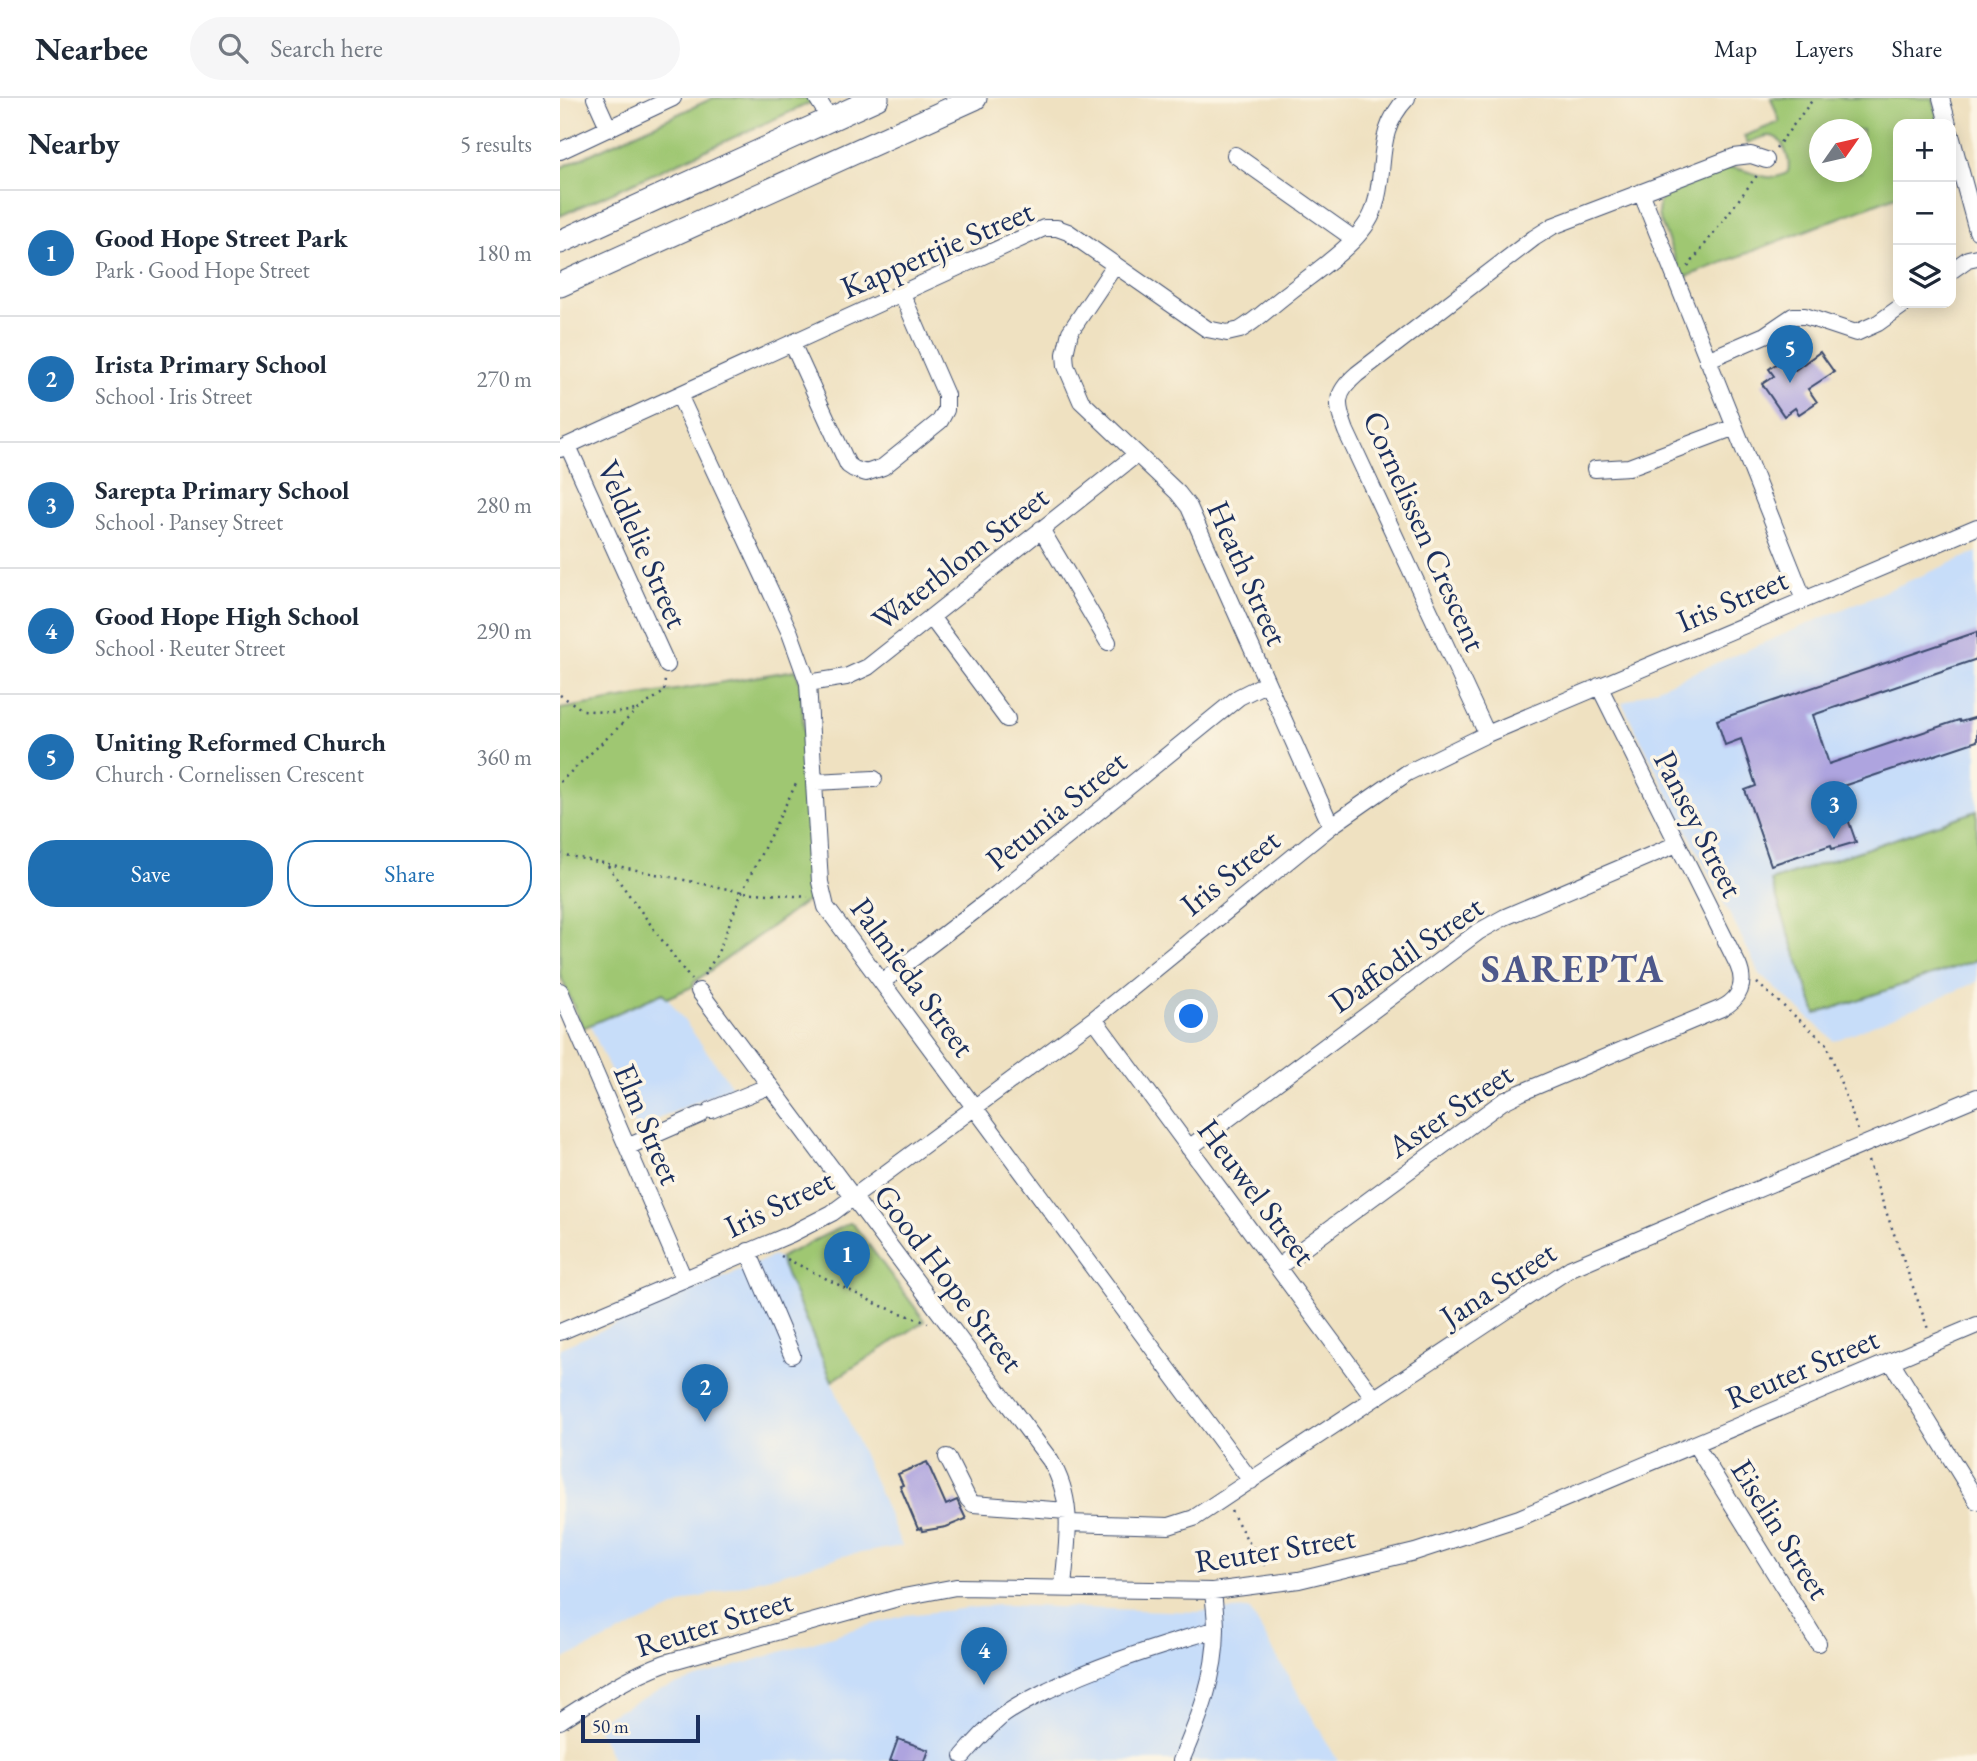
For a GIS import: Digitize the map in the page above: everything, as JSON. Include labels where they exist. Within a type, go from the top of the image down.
[{"type":"highway","points":[[560,242],[877,98]]},
{"type":"highway","points":[[560,285],[975,98]]},
{"type":"street","points":[[595,98],[609,129]]},
{"type":"street","points":[[560,151],[673,98]]},
{"type":"street","points":[[817,98],[830,120]]},
{"type":"street","name":"Kappertjie Street","points":[[564,448],[1044,228],[1069,232],[1207,329],[1227,333],[1246,326],[1354,239],[1366,224],[1376,206],[1385,134],[1396,109],[1407,98]]},
{"type":"street","points":[[1941,98],[1947,119]]},
{"type":"street","points":[[1956,153],[1977,231]]},
{"type":"street","points":[[1235,155],[1354,239]]},
{"type":"street","points":[[1766,160],[1751,155],[1734,158],[1641,192],[1804,600]]},
{"type":"street","name":"Cornelissen Crescent","points":[[1487,734],[1346,431],[1341,416],[1339,394],[1357,374],[1544,232],[1641,192]]},
{"type":"street","points":[[1956,267],[1968,259],[1977,257]]},
{"type":"street","name":"Heath Street","points":[[1115,265],[1070,332],[1065,354],[1069,377],[1081,401],[1178,493],[1189,507],[1331,826]]},
{"type":"street","points":[[792,343],[848,465],[860,472],[878,471],[940,421],[947,405],[946,395],[902,294]]},
{"type":"street","points":[[1707,360],[1765,335],[1793,316],[1805,316],[1856,333],[1878,323],[1899,308]]},
{"type":"street","name":"Palmieda Street","points":[[679,395],[790,633],[808,683],[822,895],[831,916],[1251,1481]]},
{"type":"street","points":[[1595,469],[1618,469],[1636,465],[1735,427]]},
{"type":"street","name":"Veldlelie Street","points":[[564,448],[667,665]]},
{"type":"street","name":"Waterblom Street","points":[[808,683],[837,680],[862,671],[1137,454]]},
{"type":"street","name":"Iris Street","points":[[560,1332],[792,1234],[832,1213],[1094,1019],[1331,826],[1407,773],[1487,734],[1977,527]]},
{"type":"street","points":[[1041,529],[1108,642]]},
{"type":"street","points":[[931,617],[1007,719]]},
{"type":"street","name":"Petunia Street","points":[[882,982],[999,893],[1239,697],[1267,683]]},
{"type":"street","name":"Pansey Street","points":[[1599,687],[1738,965],[1741,972],[1741,989]]},
{"type":"street","points":[[815,782],[874,779]]},
{"type":"street","name":"Daffodil Street","points":[[1189,1148],[1478,932],[1505,917],[1677,844]]},
{"type":"street","name":"Aster Street","points":[[1278,1268],[1502,1102],[1728,1005],[1741,989]]},
{"type":"street","name":"Elm Street","points":[[560,991],[684,1279]]},
{"type":"street","name":"Good Hope Street","points":[[699,991],[1050,1460],[1064,1486],[1068,1517],[1063,1587]]},
{"type":"street","name":"Heuwel Street","points":[[1094,1019],[1374,1398]]},
{"type":"street","points":[[627,1147],[769,1086]]},
{"type":"street","name":"Jana Street","points":[[947,1457],[973,1504],[1068,1517],[1169,1526],[1194,1518],[1571,1268],[1977,1097]]},
{"type":"street","points":[[748,1251],[792,1354]]},
{"type":"street","name":"Reuter Street","points":[[560,1721],[614,1686],[665,1662],[898,1598],[956,1587],[1213,1591],[1269,1584],[1415,1552],[1519,1518],[1977,1325]]},
{"type":"street","points":[[1891,1361],[1977,1501]]},
{"type":"street","name":"Eiselin Street","points":[[1695,1444],[1818,1643]]},
{"type":"street","points":[[1181,1761],[1199,1720],[1212,1674],[1216,1629],[1213,1591]]},
{"type":"street","points":[[963,1756],[1004,1715],[1069,1680],[1116,1661],[1216,1629]]},
{"type":"path","points":[[1675,278],[1694,260],[1814,98]]},
{"type":"path","points":[[560,782],[637,710],[664,692],[667,665]]},
{"type":"path","points":[[560,695],[583,710],[613,713],[637,710]]},
{"type":"path","points":[[699,991],[705,971],[717,956],[742,892],[793,789],[813,757]]},
{"type":"path","points":[[560,854],[742,892],[799,898],[822,895]]},
{"type":"path","points":[[607,864],[699,991]]},
{"type":"path","points":[[777,1254],[879,1305],[934,1325]]},
{"type":"path","points":[[1226,1498],[1248,1541],[1264,1561],[1269,1584]]},
{"type":"shaded area","points":[[1977,552],[1977,982],[1834,1041],[1760,974],[1622,703]]},
{"type":"shaded area","points":[[664,993],[732,1086],[636,1129],[590,1025]]},
{"type":"shaded area","points":[[774,1256],[779,1258],[902,1546],[843,1556],[693,1599],[560,1661],[560,1348]]},
{"type":"shaded area","points":[[998,1605],[1195,1612],[1249,1609],[1338,1761],[613,1761],[594,1722],[662,1689],[851,1630],[906,1615]]},
{"type":"green space","points":[[713,98],[821,98],[560,216],[560,168]]},
{"type":"green space","points":[[1771,98],[1933,98],[1938,119],[1893,119],[1893,197],[1683,278],[1658,215],[1662,197],[1672,188],[1724,168],[1741,169],[1764,177],[1780,176],[1788,172],[1787,156],[1778,140],[1766,136],[1747,143],[1744,136],[1780,122]]},
{"type":"green space","points":[[796,670],[801,687],[815,895],[693,983],[694,986],[667,998],[663,993],[583,1028],[560,975],[560,709]]},
{"type":"green space","points":[[1977,811],[1977,960],[1816,1014],[1771,881]]},
{"type":"green space","points":[[849,1223],[853,1224],[925,1321],[832,1381],[779,1258]]},
{"type":"building","points":[[1820,352],[1834,372],[1808,389],[1817,402],[1799,414],[1795,408],[1784,416],[1762,384],[1774,376],[1769,369],[1786,357],[1795,370]]},
{"type":"building","points":[[1977,632],[1977,659],[1813,715],[1829,764],[1959,720],[1960,722],[1977,717],[1977,741],[1837,788],[1856,842],[1832,849],[1831,845],[1771,865],[1745,790],[1756,786],[1741,739],[1725,745],[1717,720]]},
{"type":"building","points":[[927,1462],[946,1505],[957,1500],[966,1519],[946,1527],[922,1531],[921,1528],[918,1529],[900,1486],[903,1485],[898,1474]]},
{"type":"building","points":[[898,1739],[929,1750],[925,1761],[890,1761]]},
{"type":"place","name":"Uniting Reformed Church","points":[[1790,383]]},
{"type":"place","name":"Sarepta Primary School","points":[[1834,839]]},
{"type":"place","name":"Good Hope Street Park","points":[[847,1289]]},
{"type":"place","name":"Irista Primary School","points":[[705,1422]]},
{"type":"place","name":"Good Hope High School","points":[[984,1685]]},
{"type":"district","name":"SAREPTA","points":[[1573,969]]}]
